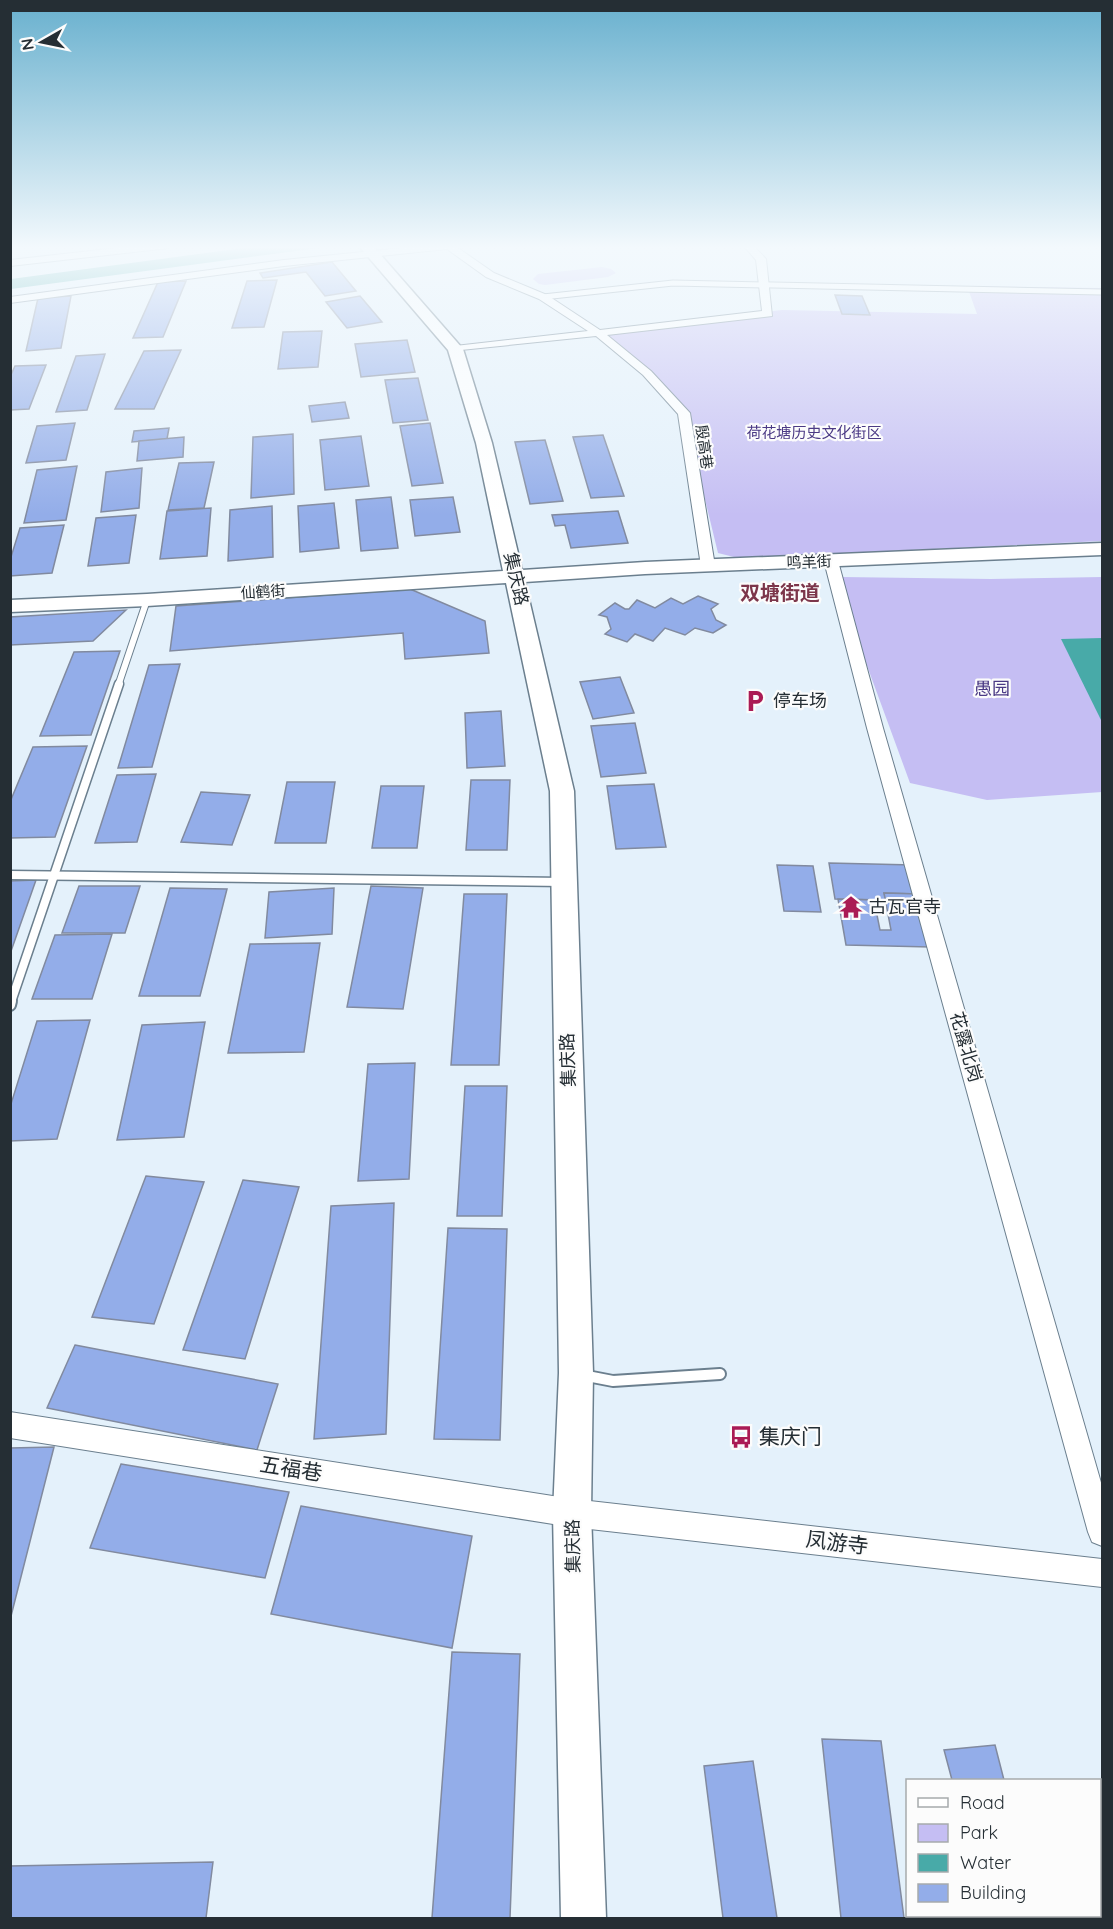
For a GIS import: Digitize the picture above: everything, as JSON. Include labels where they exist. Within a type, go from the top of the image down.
[{"type":"main road","name":"集庆路","points":[[443,335],[455,349],[484,443],[562,791],[562,882],[576,1373],[572,1513],[584,1918]]},
{"type":"main road","name":"鸣羊街","points":[[515,575],[1102,549]]},
{"type":"main road","name":"仙鹤街","points":[[10,606],[147,600],[515,575]]},
{"type":"street","points":[[455,349],[580,335]]},
{"type":"street","name":"殷高巷","points":[[600,335],[647,373],[684,413],[708,566]]},
{"type":"street","name":"花露北岗","points":[[831,561],[875,728],[1102,1532]]},
{"type":"street","name":"五福巷","points":[[10,1425],[572,1513]]},
{"type":"street","name":"凤游寺","points":[[572,1513],[1102,1573]]},
{"type":"lane","points":[[10,1005],[147,600]]},
{"type":"lane","points":[[10,875],[562,882]]},
{"type":"lane","points":[[576,1373],[613,1381],[720,1374]]},
{"type":"green space","name":"荷花塘历史文化街区","points":[[607,335],[1102,335],[1102,541],[738,558],[718,553],[684,413]]},
{"type":"green space","name":"愚园","points":[[842,577],[991,579],[1102,577],[1102,792],[987,800],[910,783],[851,622]]},
{"type":"water","points":[[1102,638],[1102,722],[1061,639]]},
{"type":"building","points":[[30,335],[63,335],[61,348],[26,351]]},
{"type":"building","points":[[134,335],[164,335],[163,337],[133,338]]},
{"type":"building","points":[[283,335],[322,335],[318,367],[278,369]]},
{"type":"building","points":[[407,340],[415,372],[361,377],[355,344]]},
{"type":"building","points":[[181,350],[154,409],[115,409],[144,351]]},
{"type":"building","points":[[105,354],[87,410],[56,412],[76,356]]},
{"type":"building","points":[[46,365],[29,409],[10,410],[10,377],[15,366]]},
{"type":"building","points":[[418,378],[428,420],[393,423],[385,380]]},
{"type":"building","points":[[345,402],[349,418],[312,422],[309,406]]},
{"type":"building","points":[[75,423],[66,460],[26,463],[37,426]]},
{"type":"building","points":[[430,423],[443,483],[412,486],[400,426]]},
{"type":"building","points":[[169,428],[167,439],[132,442],[134,431]]},
{"type":"building","points":[[293,434],[294,494],[251,498],[253,437]]},
{"type":"building","points":[[603,435],[624,496],[591,498],[573,437]]},
{"type":"building","points":[[361,436],[369,486],[325,490],[320,440]]},
{"type":"building","points":[[184,437],[183,457],[137,461],[139,441]]},
{"type":"building","points":[[545,440],[563,501],[530,504],[515,442]]},
{"type":"building","points":[[214,462],[204,508],[168,510],[179,463]]},
{"type":"building","points":[[77,466],[66,520],[24,523],[37,470]]},
{"type":"building","points":[[142,468],[139,508],[101,512],[106,472]]},
{"type":"building","points":[[391,497],[398,548],[361,551],[356,500]]},
{"type":"building","points":[[453,497],[460,532],[415,536],[410,500]]},
{"type":"building","points":[[334,503],[339,548],[300,552],[298,506]]},
{"type":"building","points":[[272,506],[273,557],[228,561],[230,510]]},
{"type":"building","points":[[211,508],[207,556],[160,559],[167,511]]},
{"type":"building","points":[[618,511],[628,543],[571,548],[565,525],[555,526],[552,515]]},
{"type":"building","points":[[136,515],[129,563],[88,566],[96,518]]},
{"type":"building","points":[[64,525],[52,573],[10,576],[10,560],[20,528]]},
{"type":"building","points":[[410,589],[485,621],[489,653],[405,659],[403,633],[170,651],[176,606]]},
{"type":"building","points":[[698,596],[718,604],[711,609],[716,620],[726,625],[713,633],[695,628],[685,635],[665,628],[653,641],[635,634],[627,642],[605,634],[611,629],[607,617],[599,615],[615,603],[629,609],[637,600],[655,608],[671,598],[683,604]]},
{"type":"building","points":[[126,610],[93,641],[10,645],[10,617]]},
{"type":"building","points":[[120,651],[91,735],[40,736],[74,652]]},
{"type":"building","points":[[180,664],[152,767],[118,768],[149,665]]},
{"type":"building","points":[[620,677],[634,713],[593,719],[580,682]]},
{"type":"building","points":[[501,711],[505,766],[467,768],[465,713]]},
{"type":"building","points":[[635,723],[646,773],[601,777],[591,726]]},
{"type":"building","points":[[87,746],[55,837],[10,838],[10,802],[33,747]]},
{"type":"building","points":[[156,774],[137,842],[95,843],[117,775]]},
{"type":"building","points":[[471,780],[510,780],[507,850],[466,850]]},
{"type":"building","points":[[287,782],[335,782],[326,843],[275,843]]},
{"type":"building","points":[[654,784],[666,847],[616,849],[607,786]]},
{"type":"building","points":[[381,786],[424,786],[417,848],[372,848]]},
{"type":"building","points":[[201,792],[250,795],[232,845],[181,842]]},
{"type":"building","points":[[829,863],[913,865],[919,894],[884,893],[886,900],[835,899]]},
{"type":"building","points":[[777,865],[813,866],[821,912],[784,911]]},
{"type":"building","points":[[36,880],[10,954],[10,881]]},
{"type":"building","points":[[79,886],[140,886],[125,933],[62,933]]},
{"type":"building","points":[[371,886],[423,888],[403,1009],[347,1007]]},
{"type":"building","points":[[170,888],[227,889],[200,996],[139,996]]},
{"type":"building","points":[[334,888],[332,934],[265,938],[269,892]]},
{"type":"building","points":[[884,893],[919,894],[930,947],[846,945],[838,899],[874,900],[880,930],[891,930]]},
{"type":"building","points":[[464,894],[507,894],[499,1065],[451,1065]]},
{"type":"building","points":[[112,934],[92,999],[32,999],[55,935]]},
{"type":"building","points":[[320,943],[304,1052],[228,1053],[250,944]]},
{"type":"building","points":[[90,1020],[57,1139],[10,1141],[10,1107],[37,1021]]},
{"type":"building","points":[[205,1022],[184,1137],[117,1140],[142,1025]]},
{"type":"building","points":[[415,1063],[409,1179],[358,1181],[368,1064]]},
{"type":"building","points":[[465,1086],[507,1086],[502,1216],[457,1216]]},
{"type":"building","points":[[146,1176],[204,1182],[154,1324],[92,1317]]},
{"type":"building","points":[[243,1180],[299,1187],[245,1359],[183,1350]]},
{"type":"building","points":[[394,1203],[386,1434],[314,1439],[331,1206]]},
{"type":"building","points":[[448,1228],[507,1229],[500,1440],[434,1439]]},
{"type":"building","points":[[75,1345],[278,1384],[257,1450],[47,1408]]},
{"type":"building","points":[[54,1447],[10,1620],[10,1448]]},
{"type":"building","points":[[121,1464],[289,1492],[265,1578],[90,1548]]},
{"type":"building","points":[[301,1506],[472,1536],[452,1648],[271,1614]]},
{"type":"building","points":[[452,1652],[520,1654],[510,1918],[432,1918]]},
{"type":"building","points":[[822,1739],[881,1741],[904,1918],[841,1918]]},
{"type":"building","points":[[995,1745],[1004,1779],[952,1779],[944,1750]]},
{"type":"building","points":[[753,1761],[777,1918],[723,1918],[704,1766]]},
{"type":"building","points":[[213,1862],[206,1918],[10,1918],[10,1866]]},
{"type":"building","points":[[984,1917],[1041,1917],[1041,1918]]},
{"type":"place","name":"停车场","points":[[755,701]]},
{"type":"place","name":"古瓦官寺","points":[[851,907]]},
{"type":"place","name":"集庆门","points":[[741,1437]]},
{"type":"district","name":"双塘街道","points":[[780,593]]}]
